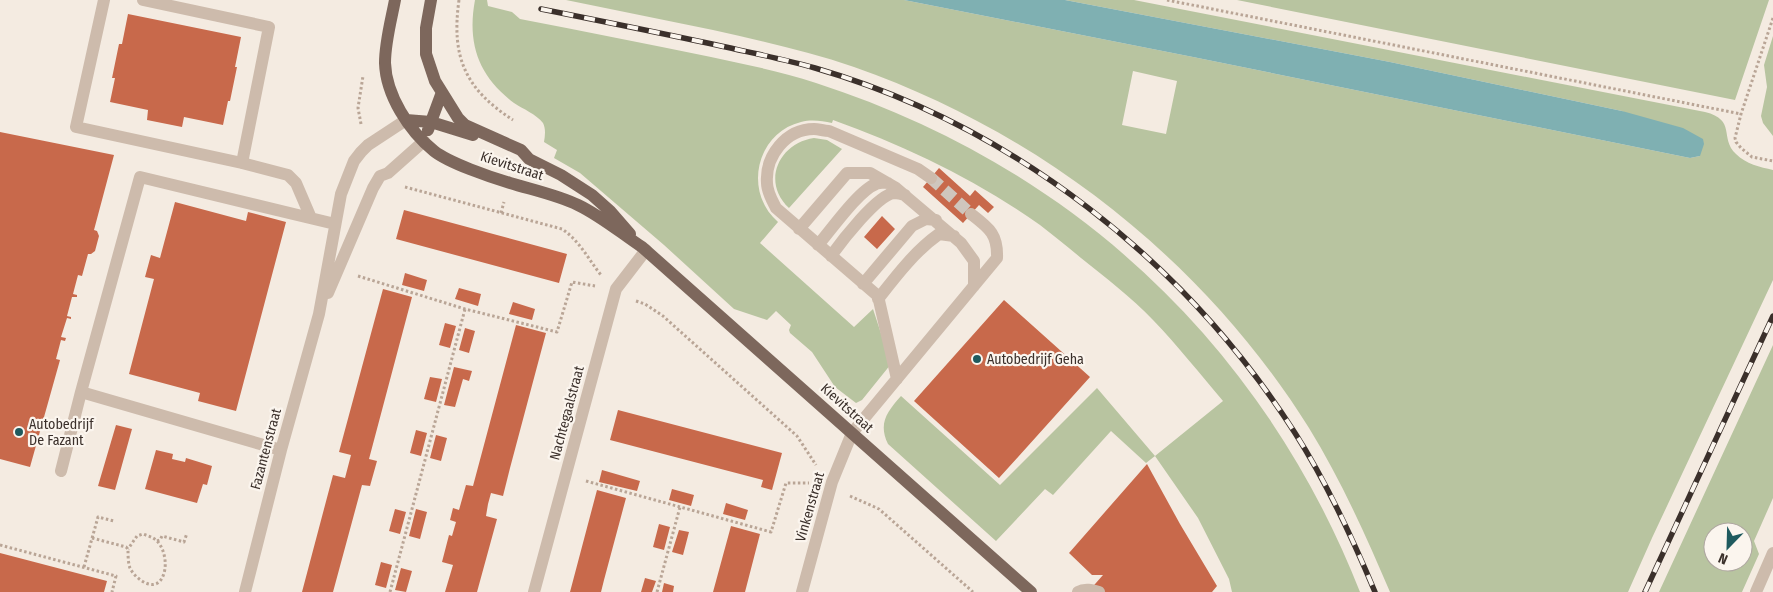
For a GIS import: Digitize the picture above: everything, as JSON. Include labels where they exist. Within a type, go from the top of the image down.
[{"type":"main road","name":"Kievitstraat","points":[[395,0],[387,41],[385,64],[388,82],[394,100],[406,120],[433,150],[447,159],[509,183],[545,193],[579,206],[644,248]]},
{"type":"main road","name":"Kievitstraat","points":[[431,0],[426,28],[426,54],[431,70],[442,92],[458,118],[465,125],[520,150],[529,159],[561,175],[592,195],[610,211],[644,248],[1031,592]]},
{"type":"main road","points":[[424,141],[442,92]]},
{"type":"main road","points":[[406,120],[430,122],[520,150]]},
{"type":"street","points":[[104,0],[76,127],[288,175],[296,183],[311,218]]},
{"type":"street","points":[[143,0],[269,27],[242,164]]},
{"type":"street","name":"Fazantenstraat","points":[[245,592],[281,450],[319,314],[341,194],[354,161],[368,145],[406,120]]},
{"type":"street","points":[[897,379],[878,296],[776,208],[770,197],[767,184],[767,170],[778,146],[794,134],[814,129],[829,131],[918,169],[931,178]]},
{"type":"street","name":"Fazantenstraat","points":[[319,314],[373,188],[380,176],[388,173],[424,141]]},
{"type":"street","points":[[799,229],[847,173],[870,173],[905,195],[961,242],[974,261],[974,286]]},
{"type":"street","points":[[61,471],[140,177],[335,224]]},
{"type":"street","points":[[818,245],[867,189],[877,183],[888,183]]},
{"type":"street","points":[[831,256],[863,217],[879,201],[893,193],[905,195]]},
{"type":"street","name":"Vinkenstraat","points":[[802,592],[832,482],[852,433],[997,258],[998,245],[989,227],[971,214]]},
{"type":"street","points":[[863,284],[912,226],[926,219],[936,220]]},
{"type":"street","points":[[878,299],[926,243],[939,234],[954,236]]},
{"type":"street","name":"Nachtegaalstraat","points":[[534,592],[616,289],[644,248]]},
{"type":"street","points":[[81,392],[281,450]]},
{"type":"street","points":[[1756,592],[1773,553]]},
{"type":"street","points":[[1078,592],[1090,590],[1100,592]]},
{"type":"path","points":[[459,0],[457,42],[463,67],[485,99],[525,130],[526,134],[520,150]]},
{"type":"path","points":[[1167,0],[1741,114]]},
{"type":"path","points":[[1772,20],[1741,114],[1736,132],[1736,142],[1740,148],[1752,157],[1773,162]]},
{"type":"path","points":[[501,214],[509,183]]},
{"type":"path","points":[[338,270],[465,309],[557,332],[572,282],[616,289]]},
{"type":"path","points":[[390,592],[465,309]]},
{"type":"path","points":[[566,476],[771,532],[786,483],[832,482],[852,497],[879,509],[973,592]]},
{"type":"path","points":[[657,592],[680,507]]},
{"type":"path","points":[[84,567],[98,517],[114,521]]},
{"type":"path","points":[[157,541],[162,536],[184,542],[187,533]]},
{"type":"path","points":[[143,534],[157,541],[162,548],[165,568],[159,582],[153,585],[139,579],[130,568],[128,549],[137,536],[143,534]]},
{"type":"path","points":[[92,538],[128,549]]},
{"type":"path","points":[[0,545],[116,576],[112,592]]},
{"type":"green space","points":[[475,0],[487,0],[488,6],[512,12],[520,19],[711,57],[816,83],[908,118],[994,162],[1074,214],[1146,275],[1212,343],[1269,419],[1319,502],[1360,592],[1232,592],[1229,579],[1198,518],[1155,456],[1223,401],[1153,320],[1109,281],[1040,225],[991,193],[940,165],[887,141],[833,120],[832,123],[813,120],[801,122],[786,128],[774,138],[765,151],[759,165],[758,180],[760,195],[767,210],[778,222],[760,243],[854,327],[873,309],[891,364],[862,400],[856,403],[835,387],[812,352],[790,333],[791,325],[776,311],[767,320],[734,309],[664,245],[580,173],[554,158],[557,150],[544,142],[545,130],[543,123],[502,93],[484,70],[474,44],[473,16]]},
{"type":"green space","points":[[566,0],[904,0],[1690,158],[1700,156],[1622,111],[1390,62],[1065,0],[1134,0],[1705,112],[1715,115],[1721,120],[1726,130],[1728,142],[1736,154],[1753,165],[1773,170],[1773,280],[1628,592],[1390,592],[1332,468],[1309,428],[1267,367],[1220,310],[1168,257],[1112,209],[1052,165],[989,127],[923,94],[854,67],[767,42]],"holes":[[[1133,71],[1177,81],[1166,134],[1122,125]]]},
{"type":"green space","points":[[1237,0],[1769,0],[1735,100]]},
{"type":"green space","points":[[1773,36],[1773,136],[1763,123],[1761,116],[1767,87],[1764,65]]},
{"type":"green space","points":[[814,138],[827,140],[842,149],[789,208],[781,198],[776,187],[775,176],[778,165],[783,155],[791,147],[802,141]]},
{"type":"green space","points":[[1773,345],[1773,498],[1754,541],[1759,554],[1753,567],[1753,522],[1703,522],[1703,572],[1751,572],[1742,592],[1659,592]]},
{"type":"green space","points":[[1097,388],[1155,456],[1146,463],[1111,431],[1053,495],[1045,489],[996,541],[888,444],[885,437],[884,424],[888,413],[901,396],[1000,485]]},
{"type":"water","points":[[904,0],[1065,0],[1390,62],[1622,111],[1683,128],[1703,139],[1704,144],[1700,156],[1690,158]]},
{"type":"building","points":[[128,14],[241,37],[235,67],[237,67],[223,125],[184,117],[182,127],[147,120],[148,110],[110,102],[115,78],[112,78]]},
{"type":"building","points":[[0,132],[114,155],[94,230],[97,231],[99,236],[95,251],[88,254],[82,276],[78,275],[73,294],[77,295],[77,297],[72,297],[67,316],[71,317],[71,319],[67,318],[61,337],[66,338],[65,341],[61,340],[56,359],[60,360],[30,467],[0,459]]},
{"type":"building","points":[[939,168],[970,196],[975,190],[994,207],[988,213],[979,205],[963,223],[923,187]]},
{"type":"building","points":[[175,202],[246,221],[248,212],[286,222],[236,411],[198,401],[200,393],[129,374],[154,279],[145,277],[151,255],[160,258]]},
{"type":"building","points":[[404,210],[567,254],[559,283],[396,239]]},
{"type":"building","points":[[882,216],[895,229],[877,249],[864,237]]},
{"type":"building","points":[[405,273],[427,280],[424,291],[402,285]]},
{"type":"building","points":[[459,288],[481,294],[478,306],[455,299]]},
{"type":"building","points":[[383,289],[412,297],[369,459],[377,461],[370,486],[362,485],[333,592],[302,592],[333,475],[345,478],[351,455],[339,452]]},
{"type":"building","points":[[1004,300],[1090,377],[999,478],[914,401]]},
{"type":"building","points":[[513,302],[535,309],[532,320],[509,314]]},
{"type":"building","points":[[445,323],[456,326],[450,348],[439,345]]},
{"type":"building","points":[[516,325],[546,333],[503,496],[491,493],[488,504],[486,516],[497,519],[477,592],[445,592],[453,565],[442,562],[449,535],[452,536],[456,522],[450,520],[453,508],[459,510],[466,485],[473,486]]},
{"type":"building","points":[[465,328],[475,331],[469,353],[459,350]]},
{"type":"building","points":[[454,367],[472,371],[469,381],[463,379],[455,407],[444,405]]},
{"type":"building","points":[[430,377],[442,379],[436,402],[424,399]]},
{"type":"building","points":[[618,410],[782,453],[772,490],[761,487],[763,480],[610,440]]},
{"type":"building","points":[[116,425],[132,429],[115,490],[98,486]]},
{"type":"building","points":[[416,430],[427,433],[421,456],[410,453]]},
{"type":"building","points":[[436,435],[447,438],[441,461],[430,458]]},
{"type":"building","points":[[156,450],[173,454],[172,459],[185,462],[186,458],[212,466],[207,485],[203,484],[197,503],[145,489]]},
{"type":"building","points":[[1147,464],[1217,586],[1212,592],[1088,592],[1103,575],[1092,575],[1069,553]]},
{"type":"building","points":[[602,470],[640,481],[637,491],[599,482]]},
{"type":"building","points":[[672,489],[694,495],[691,506],[669,500]]},
{"type":"building","points":[[597,490],[626,498],[601,592],[570,592]]},
{"type":"building","points":[[726,503],[748,510],[745,520],[723,514]]},
{"type":"building","points":[[395,509],[406,512],[400,534],[389,531]]},
{"type":"building","points":[[416,509],[427,512],[420,539],[409,536]]},
{"type":"building","points":[[659,524],[670,527],[664,550],[653,547]]},
{"type":"building","points":[[731,526],[760,534],[745,592],[713,592]]},
{"type":"building","points":[[679,530],[689,532],[683,555],[672,552]]},
{"type":"building","points":[[0,553],[107,581],[104,592],[0,592]]},
{"type":"building","points":[[381,562],[392,565],[386,588],[375,585]]},
{"type":"building","points":[[401,568],[412,571],[406,592],[395,590]]},
{"type":"building","points":[[645,578],[656,581],[652,592],[641,592]]},
{"type":"building","points":[[664,583],[674,586],[673,592],[662,592]]},
{"type":"tunnel","points":[[931,178],[971,214]]},
{"type":"railway","points":[[541,9],[780,59],[815,68],[888,93],[958,125],[1024,163],[1088,207],[1147,257],[1201,311],[1251,370],[1295,433],[1318,471],[1348,531],[1375,592]]},
{"type":"railway","points":[[1645,592],[1773,316]]},
{"type":"place","name":"Autobedrijf Geha","points":[[977,359]]},
{"type":"place","name":"Autobedrijf De Fazant","points":[[19,432]]}]
